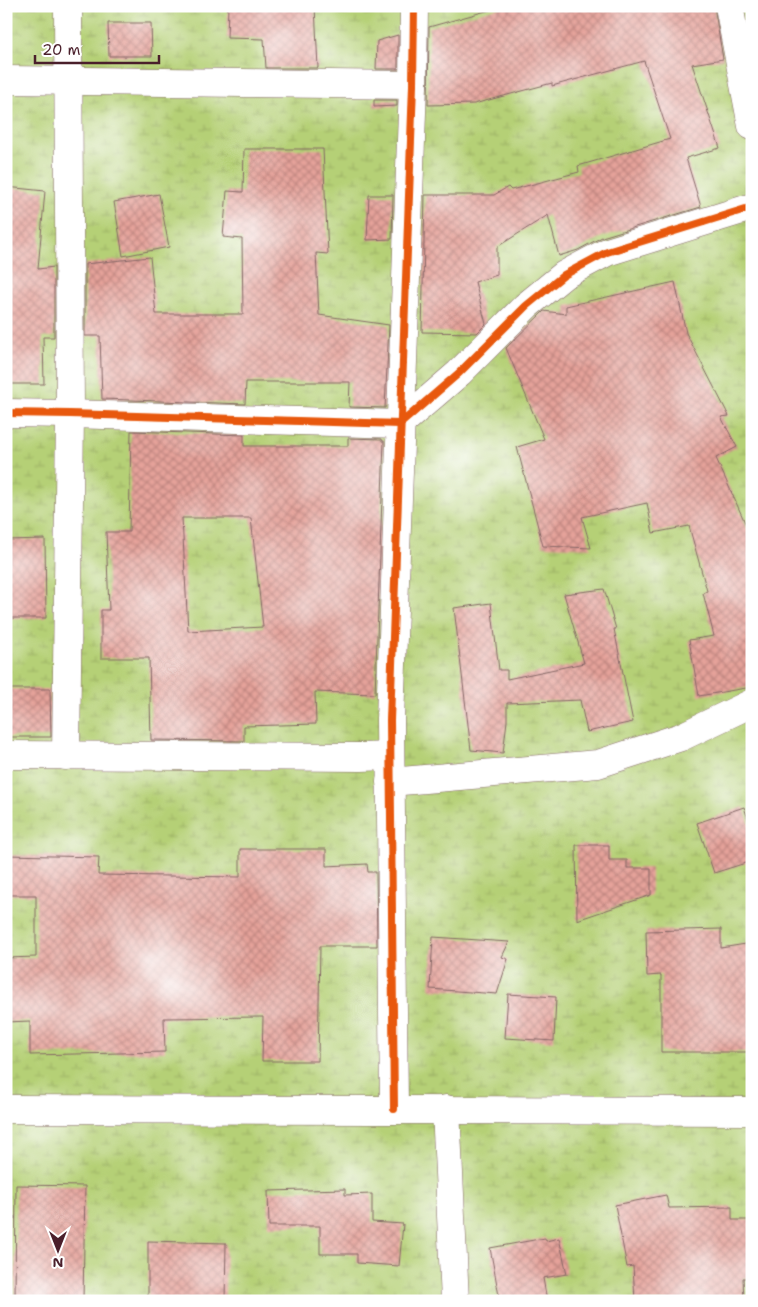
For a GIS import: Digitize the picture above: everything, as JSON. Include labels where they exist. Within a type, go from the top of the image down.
[{"type":"street","points":[[66,756],[70,414],[68,6]]},
{"type":"street","points":[[394,1109],[390,720],[413,85],[414,6]]},
{"type":"street","points":[[729,6],[752,126]]},
{"type":"street","points":[[6,80],[413,85]]},
{"type":"street","points":[[6,413],[400,424],[459,373],[526,306],[564,275],[607,252],[752,207]]},
{"type":"street","points":[[6,755],[361,757],[390,769],[598,764],[681,737],[752,703]]},
{"type":"street","points":[[6,1109],[752,1111]]},
{"type":"street","points":[[446,1109],[455,1301]]},
{"type":"green space","points":[[6,6],[752,6],[752,1301],[6,1301]]},
{"type":"building","points":[[228,6],[315,6],[318,68],[266,68],[264,39],[227,38]]},
{"type":"building","points":[[504,6],[714,6],[723,59],[692,64],[720,148],[686,158],[701,207],[602,237],[578,250],[559,256],[548,215],[497,247],[497,275],[475,282],[486,324],[477,333],[422,332],[425,195],[494,195],[508,187],[511,190],[579,172],[578,166],[670,139],[644,61],[552,86],[552,83],[474,104],[428,105],[429,27]]},
{"type":"building","points":[[108,23],[151,23],[152,56],[109,56]]},
{"type":"building","points":[[398,35],[398,69],[376,69],[377,41]]},
{"type":"building","points":[[374,100],[397,100],[397,106],[374,107]]},
{"type":"building","points":[[244,149],[323,149],[328,254],[316,253],[319,315],[389,325],[385,408],[349,407],[350,382],[246,382],[245,404],[102,399],[100,336],[85,336],[85,264],[150,257],[156,314],[243,314],[242,239],[223,237],[227,191],[243,192]]},
{"type":"building","points":[[6,187],[45,191],[38,269],[54,267],[54,337],[43,337],[44,384],[6,384]]},
{"type":"building","points":[[159,194],[169,247],[123,256],[114,202]]},
{"type":"building","points":[[369,195],[393,195],[392,239],[367,240]]},
{"type":"building","points":[[675,282],[686,333],[729,416],[721,417],[737,447],[716,458],[752,538],[752,660],[748,662],[752,687],[699,696],[689,640],[714,636],[703,593],[707,591],[689,526],[653,533],[647,503],[582,517],[591,548],[543,546],[517,447],[544,439],[506,348],[544,311],[566,314],[566,306]]},
{"type":"building","points":[[131,431],[244,435],[244,446],[348,446],[348,438],[382,439],[384,441],[375,694],[315,692],[316,724],[244,726],[244,741],[151,740],[149,658],[101,658],[101,610],[109,610],[106,532],[129,532]],"holes":[[[182,518],[251,518],[263,627],[188,631]]]},
{"type":"building","points":[[45,539],[46,618],[6,618],[6,540]]},
{"type":"building","points":[[604,589],[616,629],[614,629],[633,722],[587,732],[580,700],[507,703],[503,753],[471,750],[454,608],[491,603],[499,670],[507,670],[507,679],[584,663],[564,594]]},
{"type":"building","points":[[6,689],[50,689],[51,737],[6,737]]},
{"type":"building","points":[[744,807],[752,831],[752,861],[714,873],[697,823]]},
{"type":"building","points":[[576,845],[609,845],[609,860],[627,860],[627,868],[651,868],[651,895],[577,920]]},
{"type":"building","points":[[240,849],[326,849],[326,866],[367,864],[368,872],[376,872],[377,946],[320,946],[318,1061],[262,1061],[263,1017],[164,1018],[165,1052],[30,1055],[30,1021],[6,1022],[6,958],[36,957],[36,895],[6,895],[6,855],[99,857],[98,875],[240,877]]},
{"type":"building","points":[[721,929],[721,948],[752,943],[752,1052],[661,1052],[661,975],[647,976],[646,931]]},
{"type":"building","points":[[433,937],[509,942],[502,957],[508,959],[497,994],[430,989]]},
{"type":"building","points":[[508,994],[556,997],[554,1041],[505,1038]]},
{"type":"building","points":[[16,1185],[85,1186],[83,1301],[15,1301]]},
{"type":"building","points":[[345,1189],[345,1195],[372,1194],[372,1222],[403,1224],[399,1266],[357,1263],[357,1254],[320,1254],[320,1226],[269,1226],[268,1191]]},
{"type":"building","points":[[666,1195],[669,1208],[732,1207],[732,1220],[752,1220],[752,1278],[743,1278],[744,1301],[635,1301],[633,1266],[627,1267],[615,1205]]},
{"type":"building","points":[[545,1238],[546,1241],[559,1238],[567,1274],[543,1278],[547,1301],[500,1301],[490,1248]]},
{"type":"building","points":[[148,1241],[226,1243],[225,1301],[148,1301]]},
{"type":"cycle path","points":[[394,1109],[390,720],[413,85],[414,6]]},
{"type":"cycle path","points":[[6,413],[400,424],[459,373],[526,306],[564,275],[607,252],[752,207]]}]
